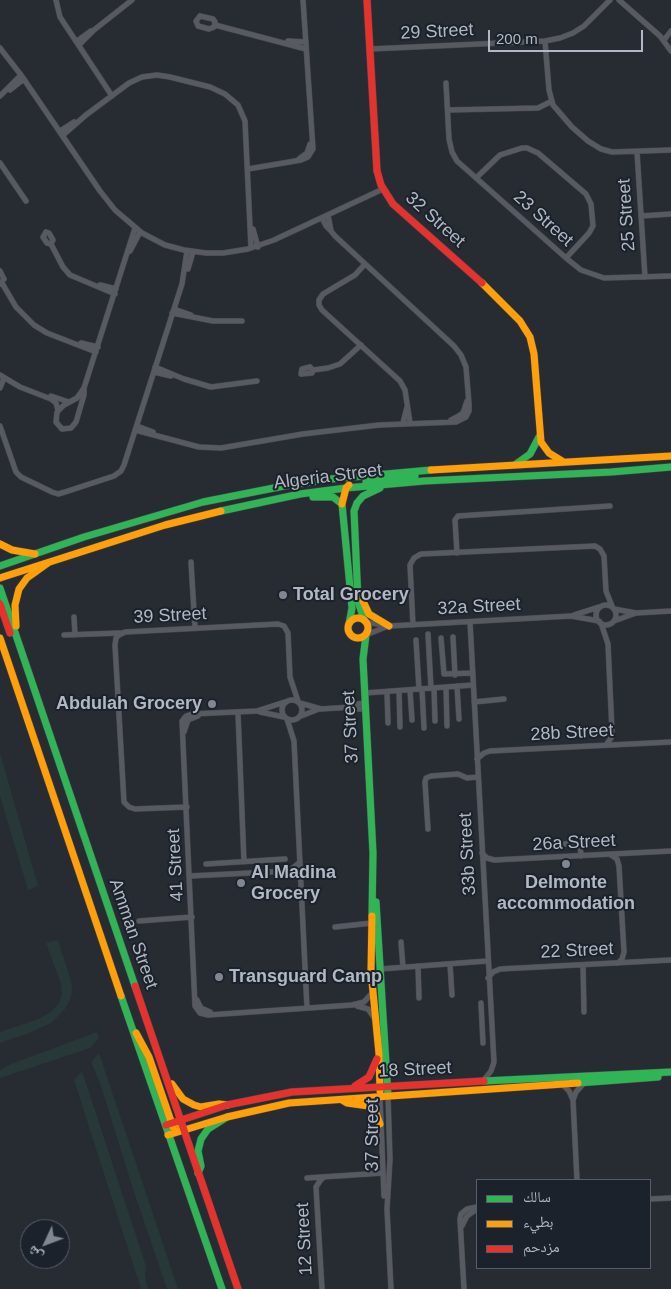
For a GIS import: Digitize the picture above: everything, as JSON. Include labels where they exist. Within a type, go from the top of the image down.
[{"type":"main road","name":"32 Street","points":[[367,0],[378,171],[383,189],[393,204],[516,315],[530,337],[535,360],[539,436]]},
{"type":"main road","points":[[539,436],[543,446],[549,453],[566,462]]},
{"type":"main road","points":[[513,465],[530,454],[539,436]]},
{"type":"main road","name":"Algeria Street","points":[[0,566],[156,515],[203,502],[257,491],[331,479],[409,471],[671,456]]},
{"type":"main road","points":[[396,484],[366,493],[358,500],[355,507],[359,606],[368,628],[366,635],[354,638],[348,632],[352,608],[342,504],[346,488],[353,483],[411,476],[482,471],[492,467]]},
{"type":"main road","name":"Algeria Street","points":[[0,578],[198,516],[300,494],[396,484],[671,467]]},
{"type":"main road","points":[[300,494],[310,497],[333,497],[342,504]]},
{"type":"main road","points":[[0,544],[12,550],[35,554]]},
{"type":"main road","points":[[17,638],[15,605],[19,590],[27,578],[48,563]]},
{"type":"main road","points":[[358,586],[366,610],[373,617],[389,626]]},
{"type":"main road","name":"Amman Street","points":[[0,588],[238,1289]]},
{"type":"main road","points":[[0,604],[16,651],[26,663]]},
{"type":"main road","points":[[349,624],[356,618],[365,621]]},
{"type":"main road","name":"37 Street","points":[[366,635],[363,659],[365,706],[388,1096]]},
{"type":"main road","name":"Amman Street","points":[[0,638],[132,1028],[169,1124],[168,1135],[222,1289]]},
{"type":"main road","name":"37 Street","points":[[354,638],[363,659]]},
{"type":"main road","name":"37 Street","points":[[373,853],[371,971],[379,1054],[380,1097]]},
{"type":"main road","points":[[351,1088],[369,1077],[379,1054]]},
{"type":"main road","name":"18 Street","points":[[169,1124],[227,1105],[254,1098],[292,1092],[671,1072]]},
{"type":"main road","points":[[165,1076],[178,1094],[190,1104],[201,1107],[214,1104],[227,1105]]},
{"type":"main road","name":"18 Street","points":[[168,1135],[227,1116],[280,1104],[671,1076]]},
{"type":"main road","points":[[342,1099],[347,1103],[369,1106],[376,1113],[380,1124]]},
{"type":"main road","points":[[198,1173],[201,1166],[198,1151],[201,1139],[208,1129],[227,1116]]},
{"type":"main road","points":[[169,1124],[176,1129],[184,1130]]},
{"type":"street","points":[[56,0],[58,13],[112,96]]},
{"type":"street","points":[[79,43],[132,0]]},
{"type":"street","points":[[248,169],[304,160],[313,149],[303,0]]},
{"type":"street","name":"29 Street","points":[[370,49],[545,41],[567,36],[579,30],[595,17],[610,0]]},
{"type":"street","points":[[619,0],[664,40],[671,50]]},
{"type":"street","points":[[215,25],[306,49]]},
{"type":"street","points":[[664,40],[671,31]]},
{"type":"street","points":[[272,40],[306,42]]},
{"type":"street","points":[[545,41],[549,90],[552,101],[556,109],[572,127],[596,147],[612,152],[671,150]]},
{"type":"street","points":[[0,48],[115,210],[137,230],[165,245],[193,252],[223,253],[251,248],[383,189]]},
{"type":"street","points":[[61,133],[133,80],[152,75],[170,77],[220,91],[235,102],[244,117],[246,126],[251,248]]},
{"type":"street","points":[[0,95],[22,77]]},
{"type":"street","name":"23 Street","points":[[446,83],[449,139],[452,152],[476,178],[566,258],[582,270],[597,276],[617,279],[671,276]]},
{"type":"street","points":[[448,110],[538,108],[552,101]]},
{"type":"street","points":[[476,178],[500,155],[528,148],[538,153],[586,194],[592,204],[594,221],[592,228],[566,258]]},
{"type":"street","name":"25 Street","points":[[637,152],[645,277]]},
{"type":"street","points":[[0,163],[26,201]]},
{"type":"street","points":[[641,216],[671,214]]},
{"type":"street","points":[[136,428],[199,447],[221,448],[296,435],[406,423],[445,421],[457,418],[463,413],[468,395],[466,367],[458,350],[331,231],[325,216]]},
{"type":"street","points":[[251,218],[258,246]]},
{"type":"street","points":[[58,410],[79,397],[84,388],[126,258],[137,230]]},
{"type":"street","points":[[51,244],[68,273],[88,283],[116,292]]},
{"type":"street","points":[[182,284],[187,251]]},
{"type":"street","points":[[0,426],[14,470],[18,475],[58,494],[118,474],[124,465],[193,252]]},
{"type":"street","points":[[365,264],[355,275],[323,294],[319,303],[321,309],[400,381],[405,390],[406,423]]},
{"type":"street","points":[[0,271],[4,278],[1,284],[16,307],[28,320],[47,333],[97,350]]},
{"type":"street","points":[[173,311],[220,322],[242,322]]},
{"type":"street","points":[[313,370],[340,364],[361,345]]},
{"type":"street","points":[[155,369],[214,387],[257,380]]},
{"type":"street","points":[[0,388],[2,377],[20,387],[46,396],[56,402],[58,410],[57,424],[64,429],[71,428],[76,422],[84,395],[84,388]]},
{"type":"street","points":[[46,396],[69,402]]},
{"type":"street","points":[[456,553],[455,520],[458,516],[610,506]]},
{"type":"street","points":[[413,625],[410,564],[412,560],[421,554],[595,546],[600,549],[604,556],[606,591],[616,616],[614,621]]},
{"type":"street","points":[[191,562],[195,628]]},
{"type":"street","points":[[606,745],[611,738],[612,731],[608,644],[596,614],[601,606],[606,605],[636,613],[671,611]]},
{"type":"street","name":"32a Street","points":[[365,621],[389,626],[571,616],[601,606]]},
{"type":"street","points":[[600,622],[609,624],[636,613]]},
{"type":"street","name":"32a Street","points":[[571,616],[600,622]]},
{"type":"street","points":[[74,617],[75,635]]},
{"type":"street","name":"33b Street","points":[[470,622],[494,1065],[492,1071],[483,1081]]},
{"type":"street","name":"39 Street","points":[[186,807],[135,809],[129,807],[124,802],[116,641],[121,633],[281,625],[288,632],[290,677],[299,702]]},
{"type":"street","name":"32a Street","points":[[366,635],[389,626]]},
{"type":"street","points":[[107,633],[116,641]]},
{"type":"street","points":[[64,635],[121,633]]},
{"type":"street","points":[[428,634],[436,721]]},
{"type":"street","points":[[453,637],[455,675]]},
{"type":"street","points":[[441,638],[443,674],[472,673]]},
{"type":"street","points":[[416,640],[424,728]]},
{"type":"street","points":[[365,693],[473,685]]},
{"type":"street","points":[[458,686],[459,719]]},
{"type":"street","points":[[446,687],[447,726]]},
{"type":"street","points":[[410,690],[412,720]]},
{"type":"street","points":[[399,691],[400,727]]},
{"type":"street","points":[[387,692],[388,723]]},
{"type":"street","points":[[474,702],[504,699]]},
{"type":"street","points":[[257,712],[291,700],[321,709]]},
{"type":"street","points":[[285,702],[282,708],[294,741],[307,1008],[352,1005],[364,1002],[373,991]]},
{"type":"street","points":[[299,702],[302,708],[301,716]]},
{"type":"street","points":[[244,862],[238,713],[257,712],[293,721],[321,709],[352,707],[356,709],[365,706]]},
{"type":"street","name":"41 Street","points":[[238,713],[200,715],[191,718],[186,722],[183,737],[196,992],[201,1008],[216,1014],[307,1008]]},
{"type":"street","name":"28b Street","points":[[477,760],[484,753],[490,751],[671,742]]},
{"type":"street","points":[[428,829],[426,778],[458,774],[468,778],[478,777]]},
{"type":"street","points":[[564,844],[599,841]]},
{"type":"street","points":[[580,843],[581,856]]},
{"type":"street","name":"26a Street","points":[[482,852],[487,858],[494,860],[671,851]]},
{"type":"street","points":[[611,854],[617,860],[619,866],[624,952],[622,959],[618,963]]},
{"type":"street","points":[[208,876],[207,864],[285,859]]},
{"type":"street","points":[[251,873],[252,861]]},
{"type":"street","points":[[190,876],[289,872],[300,863]]},
{"type":"street","points":[[139,921],[192,917]]},
{"type":"street","points":[[336,927],[372,923]]},
{"type":"street","points":[[401,942],[403,967]]},
{"type":"street","name":"22 Street","points":[[488,978],[493,972],[500,969],[671,960]]},
{"type":"street","points":[[380,969],[487,961]]},
{"type":"street","points":[[450,964],[452,995]]},
{"type":"street","points":[[583,965],[584,1012]]},
{"type":"street","points":[[418,966],[420,998]]},
{"type":"street","points":[[480,1003],[483,1043]]},
{"type":"street","points":[[352,1005],[365,1008],[376,1020]]},
{"type":"street","points":[[482,1023],[491,1022]]},
{"type":"street","points":[[573,1100],[576,1092],[584,1083]]},
{"type":"street","points":[[562,1084],[569,1091],[573,1100],[577,1179]]},
{"type":"street","name":"37 Street","points":[[387,1209],[390,1159],[388,1096]]},
{"type":"street","name":"37 Street","points":[[380,1097],[380,1124],[391,1289]]},
{"type":"street","name":"12 Street","points":[[316,1187],[307,1178],[383,1173]]},
{"type":"street","name":"12 Street","points":[[322,1289],[316,1187],[324,1177]]},
{"type":"street","points":[[651,1199],[671,1198]]},
{"type":"street","points":[[464,1289],[461,1231],[465,1218],[476,1209]]},
{"type":"shaded area","points":[[0,753],[38,886],[28,890],[0,796]]},
{"type":"shaded area","points":[[58,940],[71,981],[72,991],[65,1009],[51,1023],[0,1043],[0,1032],[39,1019],[51,1012],[59,1003],[62,995],[61,984],[46,943]]},
{"type":"shaded area","points":[[97,1032],[99,1038],[90,1048],[0,1078],[0,1070],[11,1064]]},
{"type":"shaded area","points":[[99,1053],[178,1289],[167,1289],[133,1189],[100,1083],[91,1062]]},
{"type":"shaded area","points":[[82,1071],[146,1266],[145,1275],[148,1289],[141,1289],[74,1080]]},
{"type":"traffic: fast","points":[[516,464],[530,454],[539,437]]},
{"type":"traffic: fast","points":[[221,511],[300,494],[346,488],[424,481],[611,472],[671,467]]},
{"type":"traffic: fast","points":[[0,566],[84,537],[203,502],[331,479],[431,470]]},
{"type":"traffic: fast","points":[[366,482],[415,476]]},
{"type":"traffic: fast","points":[[364,620],[358,601],[354,511],[357,503],[363,496],[380,488]]},
{"type":"traffic: fast","points":[[313,497],[333,497],[342,504],[352,608],[349,624]]},
{"type":"traffic: fast","points":[[0,588],[135,986]]},
{"type":"traffic: fast","points":[[366,635],[363,659],[373,853],[372,916]]},
{"type":"traffic: fast","points":[[376,902],[388,1096]]},
{"type":"traffic: fast","points":[[121,996],[222,1289]]},
{"type":"traffic: fast","points":[[484,1081],[671,1072]]},
{"type":"traffic: fast","points":[[578,1083],[658,1077]]},
{"type":"traffic: fast","points":[[198,1173],[201,1166],[198,1151],[201,1139],[208,1129],[227,1117]]},
{"type":"traffic: slow","points":[[482,283],[520,321],[530,337],[534,354],[541,442],[549,453],[562,461]]},
{"type":"traffic: slow","points":[[431,470],[671,456]]},
{"type":"traffic: slow","points":[[342,504],[346,488],[349,485]]},
{"type":"traffic: slow","points":[[0,578],[165,525],[221,511]]},
{"type":"traffic: slow","points":[[0,544],[12,550],[35,554]]},
{"type":"traffic: slow","points":[[16,626],[15,605],[19,589],[27,578],[48,563]]},
{"type":"traffic: slow","points":[[362,599],[369,614],[389,626]]},
{"type":"traffic: slow","points":[[358,618],[365,621],[368,628],[365,635],[358,638],[351,635],[348,628],[351,621],[358,618]]},
{"type":"traffic: slow","points":[[0,638],[121,996]]},
{"type":"traffic: slow","points":[[372,916],[371,971],[379,1054],[380,1091]]},
{"type":"traffic: slow","points":[[136,1033],[149,1057],[173,1127],[184,1130]]},
{"type":"traffic: slow","points":[[168,1135],[227,1117],[289,1103],[578,1083]]},
{"type":"traffic: slow","points":[[172,1084],[183,1099],[194,1105],[201,1107],[219,1104],[227,1105]]},
{"type":"traffic: slow","points":[[342,1100],[347,1103],[369,1106],[376,1113],[380,1124]]},
{"type":"traffic: jam","points":[[367,0],[377,171],[381,185],[393,204],[482,283]]},
{"type":"traffic: jam","points":[[0,604],[10,633]]},
{"type":"traffic: jam","points":[[135,986],[238,1289]]},
{"type":"traffic: jam","points":[[355,1086],[369,1077],[377,1059]]},
{"type":"traffic: jam","points":[[166,1125],[227,1105],[292,1092],[484,1081]]},
{"type":"place","name":"Total Grocery","points":[[283,595]]},
{"type":"place","name":"Abdulah Grocery","points":[[212,704]]},
{"type":"place","name":"Delmonte accommodation","points":[[566,864]]},
{"type":"place","name":"Al Madina Grocery","points":[[241,883]]},
{"type":"place","name":"Transguard Camp","points":[[219,977]]}]
